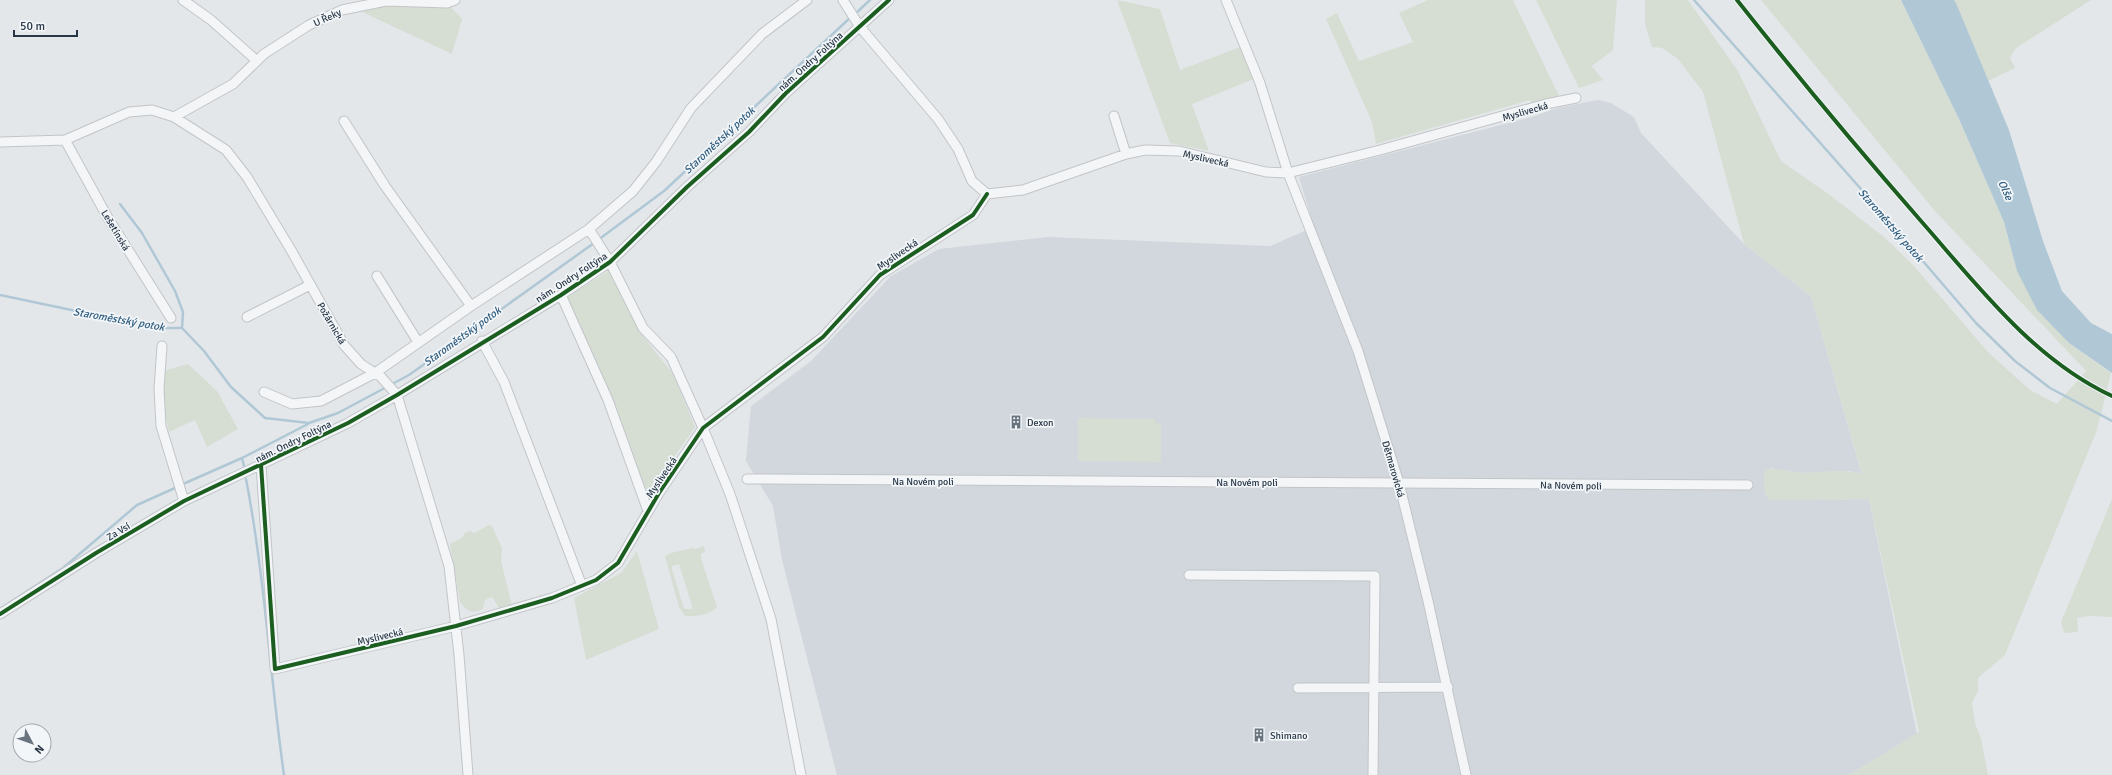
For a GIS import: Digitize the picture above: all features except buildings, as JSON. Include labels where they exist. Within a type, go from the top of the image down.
[{"type":"street","points":[[183,0],[211,20],[257,61]]},
{"type":"street","name":"U Řeky","points":[[174,117],[233,84],[264,54],[309,25],[342,10],[386,1],[447,3],[455,0]]},
{"type":"street","points":[[264,392],[292,404],[321,401],[375,373],[471,306],[593,236],[633,191],[656,162],[696,102],[762,34],[807,0]]},
{"type":"street","points":[[843,0],[856,20],[938,119],[958,149],[972,181],[987,194]]},
{"type":"street","name":"nám. Ondry Foltýna","points":[[250,470],[348,423],[397,395],[482,341],[561,295],[610,262],[687,187],[749,132],[856,20],[888,0]]},
{"type":"street","points":[[1226,0],[1260,83],[1288,173]]},
{"type":"street","name":"Myslivecká","points":[[261,465],[275,669],[456,626],[552,598],[596,580],[618,563],[648,511],[703,428],[823,337],[880,275],[973,216],[987,194],[1023,190],[1126,154],[1145,150],[1179,151],[1266,172],[1288,173],[1380,150],[1546,104],[1576,98]]},
{"type":"street","points":[[0,142],[65,140],[130,112],[152,110],[174,117]]},
{"type":"street","points":[[1114,116],[1126,154]]},
{"type":"street","name":"Požárnická","points":[[174,117],[226,150],[247,177],[344,346],[361,364],[375,373],[397,395]]},
{"type":"street","points":[[344,121],[385,186],[471,306]]},
{"type":"street","name":"Lešetínská","points":[[65,140],[108,218],[171,318]]},
{"type":"street","name":"Dětmarovická","points":[[1288,173],[1358,351],[1399,483],[1448,688],[1466,775]]},
{"type":"street","points":[[593,236],[610,262],[643,328],[671,357],[703,428],[730,494],[771,619],[801,775]]},
{"type":"street","points":[[377,276],[418,342]]},
{"type":"street","points":[[247,317],[310,285]]},
{"type":"street","name":"Myslivecká","points":[[561,295],[608,400],[648,511]]},
{"type":"street","points":[[482,341],[504,382],[582,586]]},
{"type":"street","points":[[162,346],[159,389],[161,426],[184,501]]},
{"type":"street","points":[[397,395],[449,566],[459,655],[468,775]]},
{"type":"street","name":"Za Vsí","points":[[0,614],[184,501],[250,470]]},
{"type":"street","name":"Na Novém poli","points":[[747,479],[1748,485]]},
{"type":"street","points":[[1190,575],[1375,576],[1373,775]]},
{"type":"street","points":[[1298,688],[1448,688]]},
{"type":"shaded area","points":[[1117,0],[1160,9],[1180,70],[1240,47],[1254,79],[1192,104],[1209,151],[1170,143]]},
{"type":"shaded area","points":[[1428,0],[1513,0],[1559,96],[1532,105],[1530,100],[1376,144],[1372,122],[1326,19],[1337,13],[1359,61],[1413,42],[1399,13]]},
{"type":"shaded area","points":[[1536,0],[1617,0],[1613,50],[1592,66],[1603,80],[1579,88]]},
{"type":"shaded area","points":[[1645,0],[1688,0],[1738,71],[1781,161],[1830,195],[1884,237],[1914,266],[1988,352],[2030,390],[2057,404],[2086,371],[1934,210],[1761,0],[1901,0],[1959,119],[2004,222],[2017,271],[2069,343],[2111,373],[2097,430],[2005,655],[1978,678],[1978,691],[1972,703],[1975,723],[1981,739],[1988,775],[1846,775],[1854,772],[1919,732],[1869,499],[1822,500],[1821,497],[1819,500],[1768,500],[1764,489],[1765,471],[1771,469],[1801,473],[1845,471],[1862,474],[1811,296],[1744,244],[1703,92],[1678,59],[1662,48],[1652,47],[1645,24]]},
{"type":"shaded area","points":[[1954,0],[2091,0],[2016,48],[2010,58],[2015,68],[1988,81]]},
{"type":"shaded area","points":[[392,4],[450,6],[462,19],[452,54],[362,12]]},
{"type":"shaded area","points":[[1598,100],[1611,103],[1634,117],[1641,133],[1744,244],[1811,296],[1862,475],[1850,471],[1800,473],[1770,468],[1769,500],[1819,500],[1821,497],[1822,500],[1869,499],[1917,734],[1854,772],[1846,775],[837,775],[782,560],[773,506],[746,461],[751,406],[811,361],[891,276],[939,249],[1048,237],[1270,246],[1314,227],[1299,177],[1532,117],[1557,108]]},
{"type":"shaded area","points":[[609,271],[642,335],[673,374],[695,427],[651,490],[643,487],[566,297]]},
{"type":"shaded area","points":[[188,364],[217,391],[238,429],[207,447],[195,420],[169,432],[161,392],[163,371]]},
{"type":"shaded area","points":[[1078,418],[1155,419],[1155,423],[1161,423],[1161,462],[1078,461]]},
{"type":"shaded area","points":[[2112,499],[2112,617],[2089,616],[2077,618],[2078,632],[2064,633],[2061,622]]},
{"type":"shaded area","points":[[489,525],[492,526],[502,548],[501,561],[512,606],[499,608],[492,597],[485,600],[483,609],[479,611],[470,611],[460,602],[450,544],[462,538],[465,533],[470,531],[474,533]]},
{"type":"shaded area","points":[[704,546],[705,552],[701,554],[701,558],[717,607],[714,610],[702,615],[685,616],[679,607],[665,556],[692,548],[695,549]],"holes":[[[679,564],[693,609],[684,609],[672,569],[672,566]]]},
{"type":"shaded area","points":[[637,551],[659,629],[586,660],[574,598],[621,573]]},
{"type":"water","name":"Olše","points":[[1901,0],[1954,0],[1956,3],[2009,130],[2043,241],[2062,291],[2091,323],[2112,334],[2112,373],[2069,343],[2037,310],[2017,271],[2004,222],[1959,119]]},
{"type":"waterway","name":"Staroměstský potok","points":[[855,14],[870,0]]},
{"type":"waterway","name":"Staroměstský potok","points":[[1694,0],[1868,197],[1976,323],[2015,361],[2050,388],[2112,421]]},
{"type":"waterway","name":"Staroměstský potok","points":[[598,240],[664,191],[851,17]]},
{"type":"waterway","points":[[120,204],[142,233],[175,291],[183,312],[182,328]]},
{"type":"waterway","name":"Staroměstský potok","points":[[0,295],[157,328],[182,328],[204,351],[231,387],[265,418],[309,423],[338,413],[409,375],[594,243]]},
{"type":"waterway","points":[[244,466],[242,458],[308,424]]},
{"type":"waterway","points":[[183,484],[242,458]]},
{"type":"waterway","points":[[246,479],[253,516],[263,590],[284,775]]},
{"type":"waterway","points":[[0,609],[63,568],[137,505],[175,488]]},
{"type":"cycle path","points":[[0,614],[96,553],[184,501],[348,423],[397,395],[561,295],[610,262],[687,187],[749,132],[786,93],[889,0]]},
{"type":"cycle path","points":[[1737,0],[1897,194],[2008,319],[2032,342],[2057,362],[2083,381],[2112,396]]},
{"type":"cycle path","points":[[261,465],[275,669],[456,626],[552,598],[596,580],[618,563],[659,493],[703,428],[823,337],[880,275],[973,215],[987,194]]},
{"type":"place","name":"Dexon","points":[[1016,422]]},
{"type":"place","name":"Shimano","points":[[1259,735]]}]
